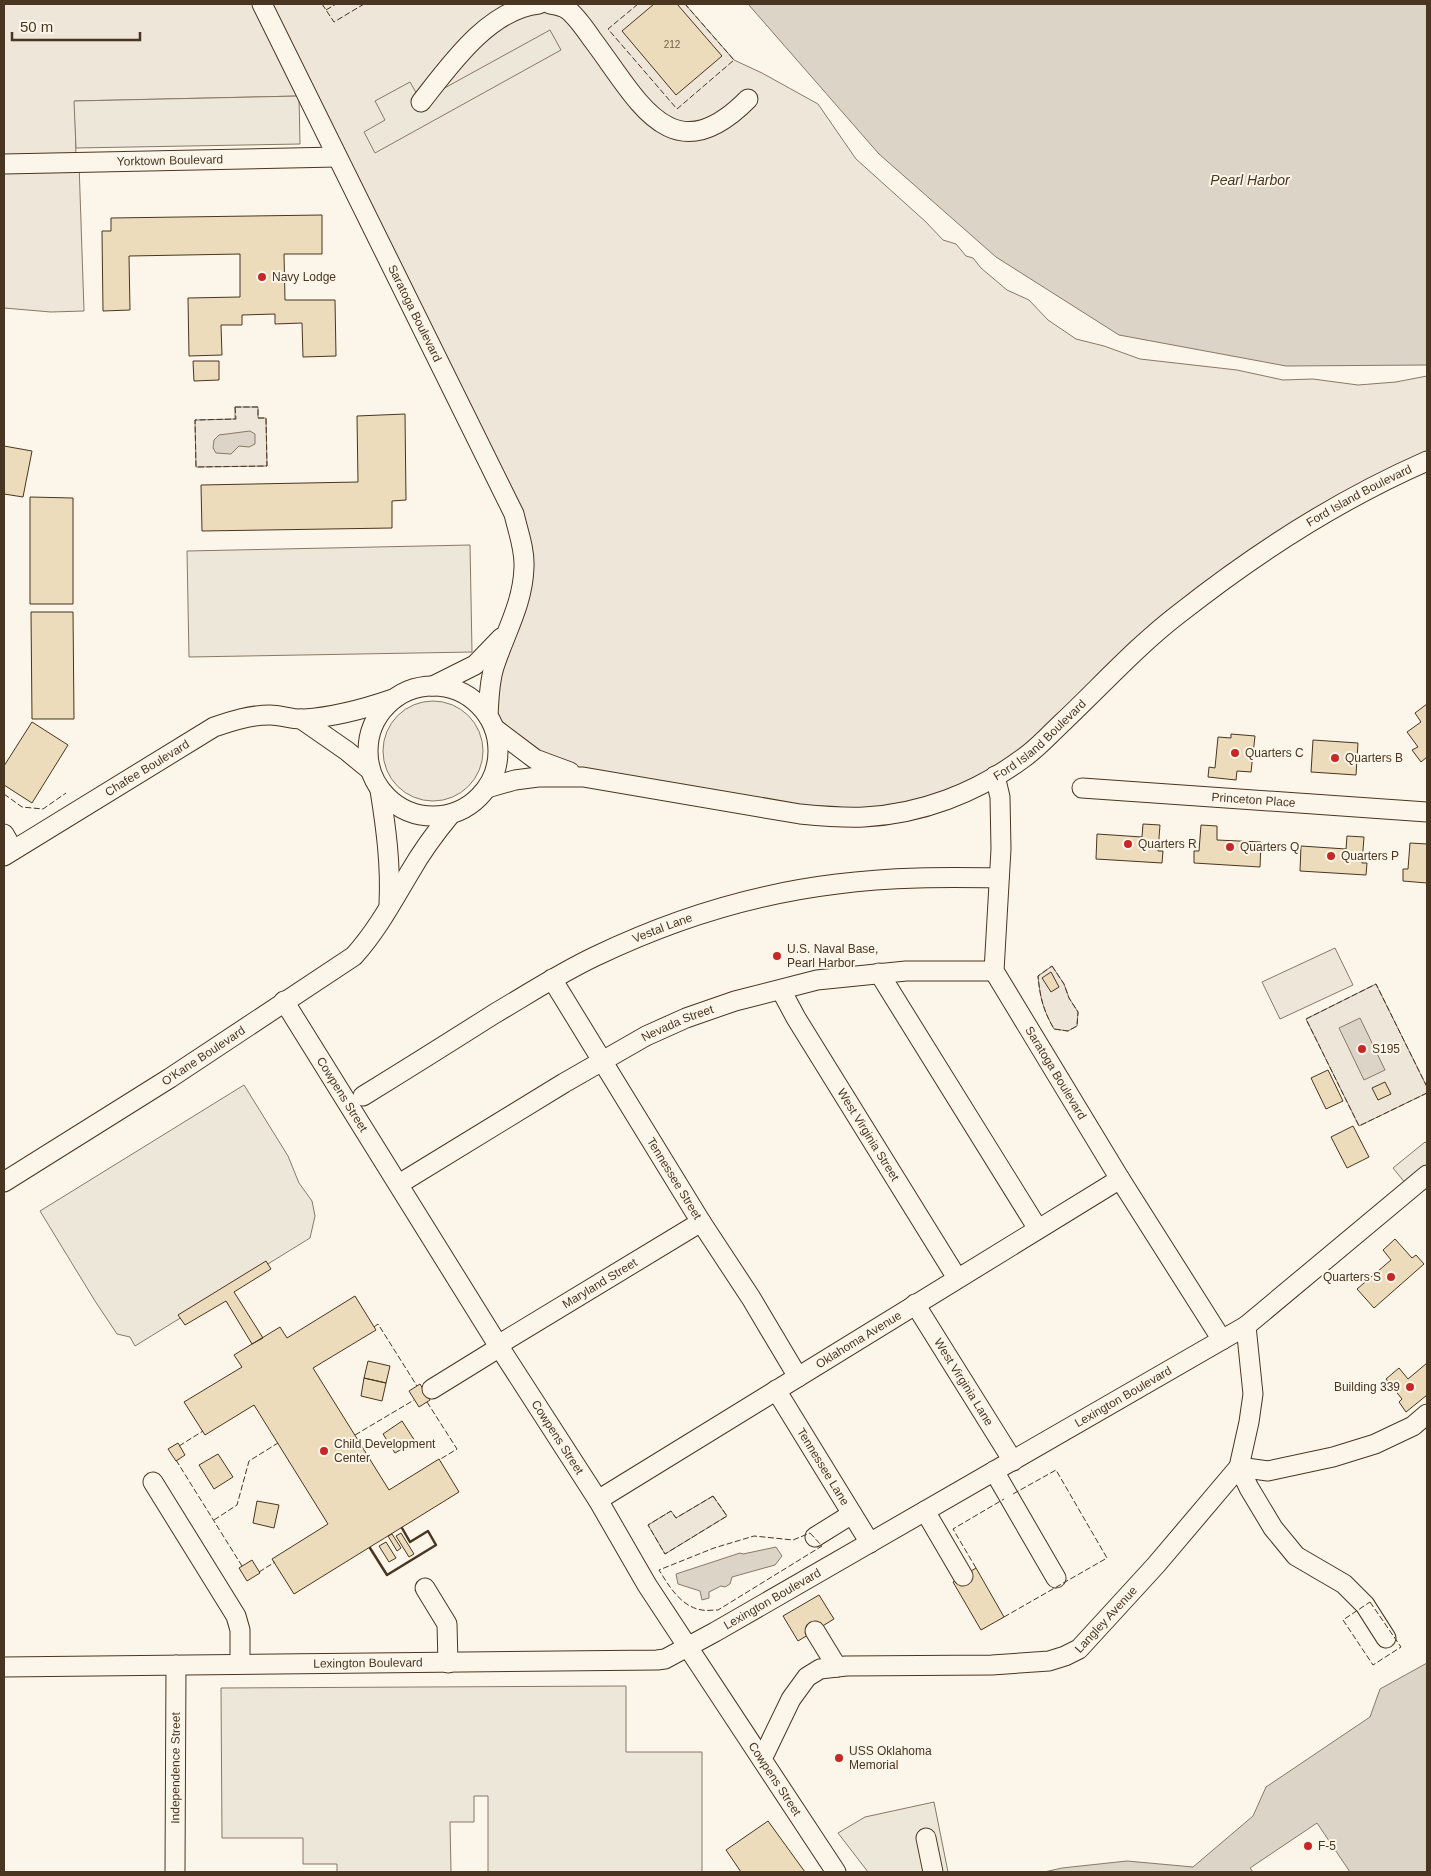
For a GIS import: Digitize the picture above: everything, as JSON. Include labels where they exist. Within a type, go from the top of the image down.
[{"type":"street","name":"Saratoga Boulevard","points":[[262,4],[514,514],[522,543],[524,566],[521,594],[514,618],[494,667],[489,691],[491,722]]},
{"type":"street","points":[[421,102],[463,48],[514,10],[528,5],[539,4]]},
{"type":"street","points":[[550,4],[567,9],[579,22],[639,103],[665,126],[694,133],[714,127],[735,113],[748,99]]},
{"type":"street","name":"Yorktown Boulevard","points":[[4,164],[337,157]]},
{"type":"street","name":"Ford Island Boulevard","points":[[487,788],[538,776],[583,777],[800,814],[864,817],[893,814],[940,802],[964,793],[1028,755],[1113,673],[1178,614],[1234,572],[1294,531],[1360,494],[1427,462]]},
{"type":"street","name":"Saratoga Boulevard","points":[[433,686],[475,665],[508,632]]},
{"type":"street","points":[[433,686],[449,688],[464,694],[478,704],[491,722],[498,748],[496,769],[487,788],[471,804],[450,814],[431,816],[412,813],[394,804],[380,790],[370,770],[368,751],[371,731],[380,713],[394,699],[406,692],[433,686]]},
{"type":"street","name":"Chafee Boulevard","points":[[7,847],[214,727],[254,716],[270,715],[301,720],[336,716],[369,708],[394,699]]},
{"type":"street","name":"Chafee Boulevard","points":[[301,720],[347,751],[370,770]]},
{"type":"street","name":"Ford Island Boulevard","points":[[491,722],[535,759],[583,777]]},
{"type":"street","points":[[994,776],[1000,797],[1001,849],[994,970]]},
{"type":"street","name":"Princeton Place","points":[[1082,788],[1427,812]]},
{"type":"street","name":"O'Kane Boulevard","points":[[380,790],[389,850],[388,910]]},
{"type":"street","name":"O'Kane Boulevard","points":[[4,1182],[170,1078],[354,956],[371,936],[434,834],[450,814]]},
{"type":"street","name":"Vestal Lane","points":[[363,1096],[552,979],[596,956],[642,936],[713,910],[774,895],[869,880],[938,877],[999,878]]},
{"type":"street","name":"Saratoga Boulevard","points":[[994,970],[1120,1179],[1222,1340]]},
{"type":"street","name":"Nevada Street","points":[[399,1184],[646,1036],[686,1018],[735,1001],[817,980],[906,971],[994,970]]},
{"type":"street","points":[[879,973],[1038,1229]]},
{"type":"street","name":"Tennessee Street","points":[[552,979],[701,1222],[751,1298],[798,1377]]},
{"type":"street","name":"West Virginia Street","points":[[780,990],[957,1278]]},
{"type":"street","name":"Cowpens Street","points":[[284,1001],[499,1346],[598,1500],[646,1585],[836,1872]]},
{"type":"street","name":"Lexington Boulevard","points":[[4,1667],[665,1659],[1246,1326],[1427,1175]]},
{"type":"street","name":"Oklahoma Avenue","points":[[598,1500],[1120,1179]]},
{"type":"street","name":"Maryland Street","points":[[432,1389],[701,1222]]},
{"type":"street","name":"West Virginia Lane","points":[[915,1304],[1013,1460]]},
{"type":"street","points":[[1246,1326],[1253,1394],[1239,1467],[1273,1528],[1296,1556],[1344,1584],[1365,1605],[1386,1638]]},
{"type":"street","name":"Tennessee Lane","points":[[776,1390],[870,1543]]},
{"type":"street","points":[[1239,1467],[1268,1471],[1333,1457],[1375,1444],[1413,1426],[1427,1414]]},
{"type":"street","name":"Langley Avenue","points":[[765,1753],[792,1699],[807,1677],[820,1669],[837,1667],[992,1665],[1049,1661],[1079,1649],[1156,1565],[1239,1467]]},
{"type":"street","points":[[994,1471],[1056,1578]]},
{"type":"street","points":[[153,1482],[236,1616],[240,1630],[240,1664]]},
{"type":"street","points":[[926,1511],[963,1576]]},
{"type":"street","points":[[815,1537],[852,1514]]},
{"type":"street","points":[[425,1588],[447,1624],[448,1663]]},
{"type":"street","points":[[815,1630],[837,1667]]},
{"type":"street","name":"Independence Street","points":[[175,1872],[176,1665]]},
{"type":"street","points":[[926,1838],[933,1872]]},
{"type":"shaded area","points":[[4,4],[685,4],[734,60],[818,104],[856,159],[926,222],[943,240],[956,244],[966,256],[973,258],[981,268],[1007,290],[1029,300],[1048,320],[1076,339],[1104,346],[1140,359],[1237,370],[1283,380],[1313,379],[1358,385],[1396,382],[1427,376],[1427,461],[1243,566],[1038,745],[940,802],[800,814],[535,759],[488,716],[508,632],[522,543],[299,96],[75,101],[76,162],[79,163],[84,311],[51,312],[4,308]]},
{"type":"shaded area","points":[[550,30],[561,50],[375,153],[364,132],[385,120],[375,101],[410,82],[421,101]]},
{"type":"shaded area","points":[[299,96],[300,144],[76,148],[74,101]]},
{"type":"shaded area","points":[[235,407],[258,407],[258,418],[266,418],[267,466],[196,467],[195,420],[235,419]]},
{"type":"shaded area","points":[[470,545],[472,652],[189,657],[187,551]]},
{"type":"shaded area","points":[[433,701],[452,705],[468,716],[479,732],[483,751],[479,770],[468,786],[452,797],[433,801],[414,797],[398,786],[387,770],[383,751],[387,732],[398,716],[414,705]]},
{"type":"shaded area","points":[[1335,948],[1353,985],[1280,1019],[1262,982]]},
{"type":"shaded area","points":[[1052,966],[1064,984],[1069,998],[1078,1012],[1077,1026],[1068,1031],[1054,1029],[1047,1016],[1041,997],[1038,976]]},
{"type":"shaded area","points":[[1376,984],[1427,1087],[1427,1093],[1359,1126],[1306,1019]]},
{"type":"shaded area","points":[[244,1085],[288,1156],[299,1183],[312,1201],[315,1216],[310,1238],[135,1346],[130,1337],[117,1334],[40,1211]]},
{"type":"shaded area","points":[[1425,1142],[1427,1144],[1427,1175],[1410,1189],[1393,1168]]},
{"type":"shaded area","points":[[713,1496],[727,1516],[665,1554],[648,1525],[671,1511],[676,1518]]},
{"type":"shaded area","points":[[626,1686],[626,1752],[702,1752],[702,1872],[488,1872],[488,1796],[474,1796],[474,1822],[450,1822],[451,1872],[337,1872],[337,1864],[303,1864],[303,1838],[222,1838],[221,1688]]},
{"type":"shaded area","points":[[934,1802],[948,1872],[868,1872],[838,1833],[865,1817]]},
{"type":"water","name":"Pearl Harbor","points":[[748,4],[1427,4],[1427,365],[1286,366],[1119,335],[996,257],[879,154]]},
{"type":"water","points":[[250,431],[255,434],[255,444],[249,447],[239,446],[231,454],[216,453],[213,448],[214,440],[219,435]]},
{"type":"water","name":"S195","points":[[1360,1018],[1385,1070],[1364,1080],[1339,1028]]},
{"type":"water","points":[[776,1547],[782,1556],[775,1565],[732,1577],[730,1584],[709,1592],[709,1598],[702,1600],[700,1591],[678,1584],[676,1574],[740,1553]]},
{"type":"water","points":[[1427,1663],[1427,1872],[1044,1872],[1062,1868],[1127,1861],[1193,1867],[1253,1816],[1266,1787],[1370,1717],[1380,1689]]},
{"type":"pier","name":"F-5","points":[[1317,1823],[1350,1872],[1253,1872],[1250,1868]]},
{"type":"building","points":[[654,4],[677,4],[722,56],[676,95],[622,31]]},
{"type":"building","name":"Navy Lodge","points":[[322,215],[322,254],[284,254],[285,300],[335,300],[336,356],[303,357],[302,323],[275,324],[275,314],[242,315],[242,325],[221,325],[222,355],[189,356],[188,298],[240,297],[240,254],[129,256],[130,310],[103,311],[102,231],[111,231],[111,218]]},
{"type":"building","points":[[193,361],[219,361],[219,380],[194,381]]},
{"type":"building","points":[[405,414],[406,500],[392,501],[392,528],[202,531],[201,485],[358,482],[357,416]]},
{"type":"building","points":[[4,446],[32,451],[23,497],[4,494]]},
{"type":"building","points":[[30,497],[73,498],[73,604],[30,604]]},
{"type":"building","points":[[31,612],[73,612],[74,719],[32,719]]},
{"type":"building","points":[[1427,704],[1427,757],[1421,762],[1412,750],[1418,747],[1407,732],[1421,722],[1415,713]]},
{"type":"building","points":[[32,722],[68,745],[32,803],[4,785],[4,766]]},
{"type":"building","name":"Quarters C","points":[[1231,734],[1255,736],[1251,772],[1237,771],[1236,780],[1208,777],[1209,767],[1215,768],[1218,737],[1231,738]]},
{"type":"building","name":"Quarters B","points":[[1313,740],[1358,743],[1356,775],[1311,772]]},
{"type":"building","name":"Quarters R","points":[[1143,824],[1160,825],[1158,851],[1163,851],[1162,863],[1096,859],[1097,834],[1142,837]]},
{"type":"building","name":"Quarters Q","points":[[1201,825],[1217,826],[1217,840],[1261,842],[1260,867],[1194,863],[1194,851],[1199,851]]},
{"type":"building","name":"Quarters P","points":[[1347,836],[1364,837],[1362,863],[1367,863],[1366,875],[1300,871],[1301,846],[1346,849]]},
{"type":"building","points":[[1410,843],[1427,844],[1427,883],[1403,881],[1403,869],[1408,869]]},
{"type":"building","points":[[1051,972],[1059,987],[1051,992],[1042,978]]},
{"type":"building","points":[[1328,1070],[1343,1101],[1326,1109],[1311,1078]]},
{"type":"building","points":[[1385,1082],[1391,1094],[1378,1100],[1372,1088]]},
{"type":"building","points":[[1353,1126],[1369,1157],[1347,1168],[1331,1137]]},
{"type":"building","name":"Quarters S","points":[[1395,1239],[1412,1258],[1416,1255],[1424,1264],[1374,1308],[1357,1289],[1391,1260],[1383,1250]]},
{"type":"building","points":[[266,1261],[271,1269],[234,1292],[263,1338],[252,1344],[226,1301],[185,1325],[178,1315]]},
{"type":"building","name":"Child Development Center","points":[[355,1296],[376,1330],[313,1368],[389,1490],[439,1459],[459,1492],[294,1594],[272,1559],[328,1524],[254,1405],[205,1435],[184,1402],[242,1367],[234,1355],[280,1327],[287,1338]]},
{"type":"building","points":[[368,1361],[390,1366],[386,1383],[364,1378]]},
{"type":"building","name":"Building 339","points":[[1427,1363],[1427,1395],[1406,1412],[1399,1402],[1402,1399],[1386,1379],[1399,1368],[1408,1379]]},
{"type":"building","points":[[364,1378],[386,1383],[382,1401],[361,1396]]},
{"type":"building","points":[[420,1384],[430,1400],[419,1407],[409,1391]]},
{"type":"building","points":[[402,1421],[415,1441],[395,1453],[383,1434]]},
{"type":"building","points":[[178,1443],[185,1455],[176,1461],[168,1449]]},
{"type":"building","points":[[218,1454],[233,1477],[214,1489],[199,1465]]},
{"type":"building","points":[[257,1501],[279,1505],[274,1528],[253,1523]]},
{"type":"building","points":[[401,1533],[414,1554],[409,1557],[396,1536]]},
{"type":"building","points":[[392,1534],[401,1548],[397,1551],[388,1536]]},
{"type":"building","points":[[386,1542],[396,1558],[389,1562],[379,1546]]},
{"type":"building","points":[[252,1560],[260,1573],[247,1581],[239,1568]]},
{"type":"building","points":[[976,1568],[1004,1617],[981,1630],[953,1582]]},
{"type":"building","points":[[819,1595],[834,1619],[798,1641],[783,1616]]},
{"type":"building","points":[[768,1821],[805,1872],[741,1872],[726,1850]]},
{"type":"fence","points":[[322,4],[334,22],[364,4]]},
{"type":"fence","points":[[326,10],[336,4]]},
{"type":"fence","points":[[638,4],[608,29],[677,109],[734,60],[685,4]]},
{"type":"fence","points":[[235,407],[258,407],[258,418],[266,418],[267,466],[196,467],[195,420],[236,419],[235,407]]},
{"type":"fence","points":[[4,794],[22,807],[43,809],[66,793]]},
{"type":"fence","points":[[1052,966],[1064,984],[1069,998],[1078,1012],[1077,1026],[1068,1031],[1054,1029],[1047,1016],[1041,997],[1038,976],[1052,966]]},
{"type":"fence","points":[[1427,1087],[1376,984],[1306,1019],[1359,1126],[1427,1093]]},
{"type":"fence","points":[[374,1327],[378,1324],[417,1386]]},
{"type":"fence","points":[[355,1435],[414,1400]]},
{"type":"fence","points":[[427,1402],[457,1449],[439,1460]]},
{"type":"fence","points":[[179,1446],[203,1431]]},
{"type":"fence","points":[[214,1520],[237,1505],[249,1461],[278,1443]]},
{"type":"fence","points":[[176,1460],[242,1566]]},
{"type":"fence","points":[[1004,1617],[1107,1558],[1056,1470],[1013,1494]]},
{"type":"fence","points":[[713,1496],[727,1516],[665,1554],[648,1525],[671,1511],[676,1518],[713,1496]]},
{"type":"fence","points":[[976,1568],[953,1529],[1004,1499]]},
{"type":"fence","points":[[810,1533],[822,1546],[718,1610],[702,1610],[688,1605],[676,1595],[659,1570],[714,1548],[754,1536],[793,1540],[810,1533]]},
{"type":"fence","points":[[259,1572],[275,1562]]},
{"type":"fence","points":[[1370,1602],[1401,1647],[1373,1665],[1343,1620],[1370,1602]]},
{"type":"wall","points":[[370,1548],[387,1575],[436,1545],[428,1531],[410,1542],[402,1528]]},
{"type":"place","name":"Navy Lodge","points":[[262,277]]},
{"type":"place","name":"Quarters C","points":[[1235,753]]},
{"type":"place","name":"Quarters B","points":[[1335,758]]},
{"type":"place","name":"Quarters R","points":[[1128,844]]},
{"type":"place","name":"Quarters Q","points":[[1230,847]]},
{"type":"place","name":"Quarters P","points":[[1331,856]]},
{"type":"place","name":"U.S. Naval Base, Pearl Harbor","points":[[777,956]]},
{"type":"place","name":"S195","points":[[1362,1049]]},
{"type":"place","name":"Quarters S","points":[[1391,1277]]},
{"type":"place","name":"Building 339","points":[[1410,1387]]},
{"type":"place","name":"Child Development Center","points":[[324,1451]]},
{"type":"place","name":"USS Oklahoma Memorial","points":[[839,1758]]},
{"type":"place","name":"F-5","points":[[1308,1846]]}]
